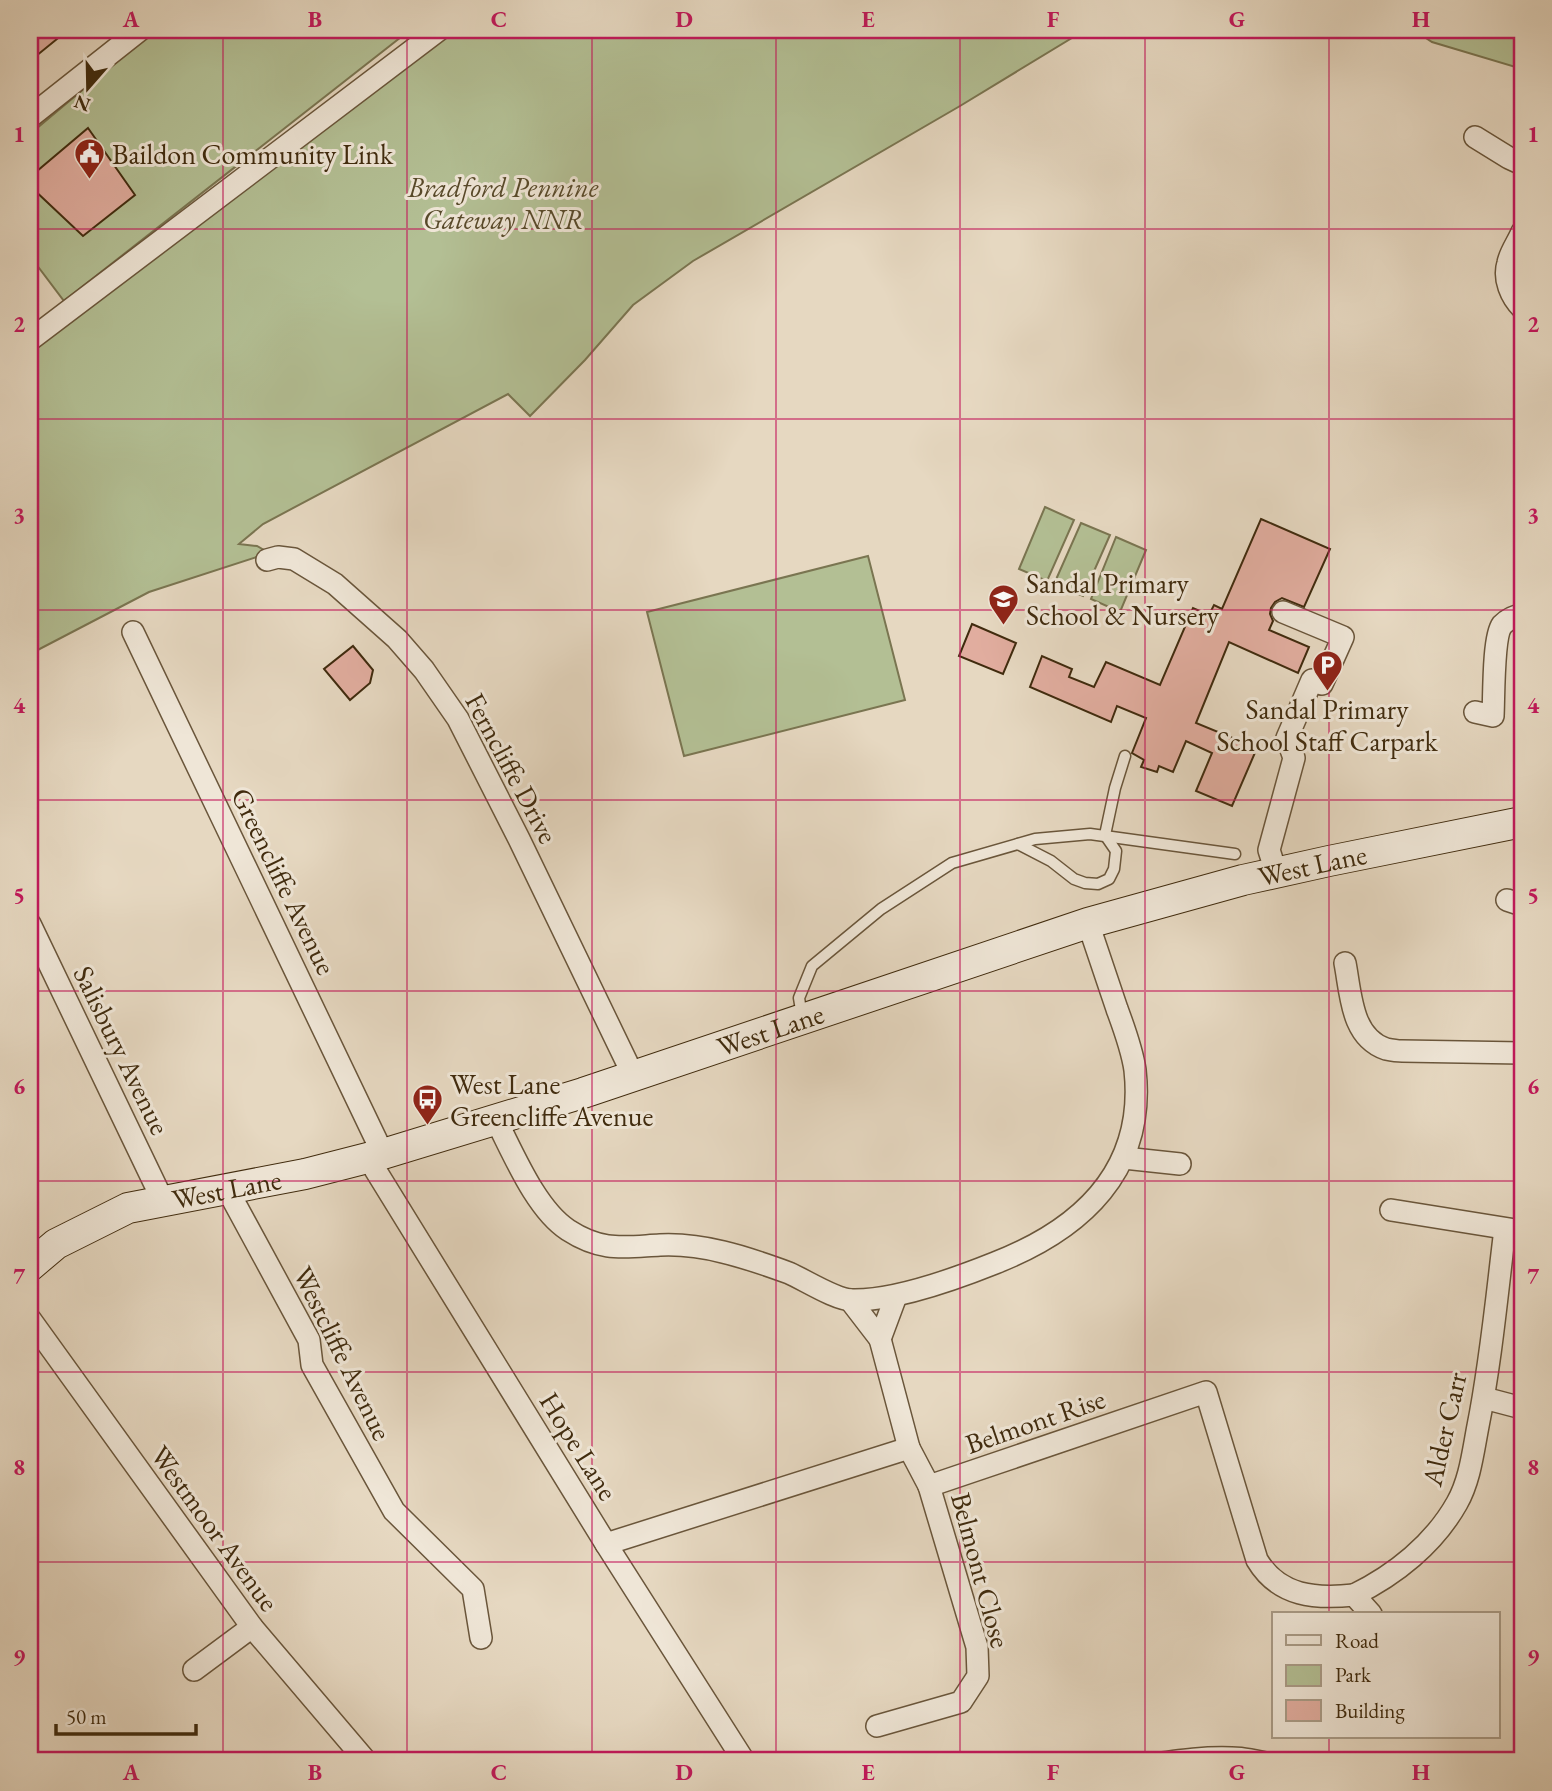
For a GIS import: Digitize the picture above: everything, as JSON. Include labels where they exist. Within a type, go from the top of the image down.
[{"type":"street","points":[[30,117],[140,30]]},
{"type":"street","points":[[30,340],[439,30]]},
{"type":"street","points":[[1475,137],[1522,164]]},
{"type":"street","points":[[1522,232],[1508,262],[1507,280],[1513,300],[1522,308]]},
{"type":"street","name":"Ferncliffe Drive","points":[[267,560],[278,557],[294,559],[335,584],[397,639],[424,670],[458,719],[633,1075]]},
{"type":"street","points":[[1276,872],[1269,850],[1294,758],[1287,738],[1312,680],[1322,684],[1343,637],[1283,612]]},
{"type":"street","points":[[1475,712],[1493,716],[1497,638],[1502,625],[1515,616],[1522,615]]},
{"type":"street","name":"Greencliffe Avenue","points":[[134,632],[376,1156]]},
{"type":"street","name":"West Lane","points":[[30,1266],[57,1244],[128,1208],[305,1174],[496,1121],[1088,923],[1276,872],[1522,822]]},
{"type":"street","points":[[496,1121],[543,1206],[568,1230],[610,1247],[689,1246],[739,1256],[789,1273],[850,1300],[896,1296],[973,1272],[1040,1243],[1063,1227],[1090,1205],[1108,1185],[1124,1158],[1133,1124],[1135,1068],[1088,923]]},
{"type":"street","name":"Salisbury Avenue","points":[[30,924],[163,1201]]},
{"type":"street","points":[[1345,963],[1355,1015],[1361,1030],[1371,1041],[1385,1049],[1522,1053]]},
{"type":"street","name":"Hope Lane","points":[[376,1156],[606,1544],[744,1761]]},
{"type":"street","points":[[1124,1158],[1181,1164]]},
{"type":"street","name":"Westcliffe Avenue","points":[[227,1189],[309,1340],[312,1365],[394,1511],[472,1589],[481,1638]]},
{"type":"street","points":[[1391,1210],[1514,1230]]},
{"type":"street","name":"Alder Carr","points":[[1354,1595],[1373,1586],[1417,1552],[1434,1535],[1457,1503],[1470,1467],[1514,1230]]},
{"type":"street","points":[[880,1339],[896,1296]]},
{"type":"street","points":[[850,1300],[880,1339],[909,1448],[929,1486]]},
{"type":"street","name":"Westmoor Avenue","points":[[30,1319],[252,1627],[366,1761]]},
{"type":"street","name":"Belmont Rise","points":[[929,1486],[1206,1392],[1257,1560],[1264,1573],[1288,1589],[1304,1595],[1354,1595]]},
{"type":"street","points":[[1484,1398],[1522,1408]]},
{"type":"street","points":[[606,1544],[909,1448]]},
{"type":"street","name":"Belmont Close","points":[[877,1726],[961,1702],[978,1676],[977,1647],[929,1486]]},
{"type":"street","points":[[1354,1595],[1369,1612]]},
{"type":"street","points":[[194,1670],[252,1627]]},
{"type":"lane","points":[[1018,844],[1051,861],[1074,879],[1098,884],[1109,879],[1114,869],[1116,851],[1105,835],[1125,756]]},
{"type":"lane","points":[[802,1019],[799,998],[812,966],[881,909],[953,863],[1054,836],[1090,834],[1235,854]]},
{"type":"lane","points":[[1137,1761],[1218,1753],[1285,1761]]},
{"type":"green space","points":[[154,30],[410,30],[64,301],[30,256],[30,134]]},
{"type":"green space","name":"Bradford Pennine Gateway NNR","points":[[447,30],[1085,30],[693,261],[633,305],[585,360],[530,416],[508,394],[263,524],[239,544],[257,546],[269,553],[149,592],[30,654],[30,344]]},
{"type":"green space","points":[[1414,30],[1522,30],[1522,69],[1432,42]]},
{"type":"green space","points":[[1045,507],[1074,520],[1047,581],[1019,569]]},
{"type":"green space","points":[[1081,523],[1110,535],[1083,596],[1054,584]]},
{"type":"green space","points":[[1116,537],[1146,550],[1120,612],[1091,599]]},
{"type":"green space","points":[[868,556],[905,700],[684,756],[647,612]]},
{"type":"building","points":[[30,30],[68,30],[30,61]]},
{"type":"building","name":"Baildon Community Link","points":[[88,128],[135,195],[83,236],[30,186],[30,177]]},
{"type":"building","points":[[1261,519],[1330,549],[1304,607],[1282,598],[1271,608],[1273,621],[1269,630],[1309,647],[1298,673],[1229,642],[1196,723],[1257,748],[1232,806],[1196,791],[1212,753],[1186,741],[1173,772],[1159,766],[1157,772],[1141,767],[1144,760],[1132,753],[1146,718],[1117,706],[1111,722],[1030,687],[1042,656],[1072,669],[1069,677],[1094,687],[1106,662],[1160,685],[1193,608],[1209,615],[1214,605],[1222,609]]},
{"type":"building","points":[[972,624],[1016,643],[1003,674],[959,656]]},
{"type":"building","points":[[353,646],[373,670],[370,683],[350,700],[324,669]]},
{"type":"place","name":"Baildon Community Link","points":[[89,181]]},
{"type":"place","name":"Sandal Primary School & Nursery","points":[[1003,626]]},
{"type":"place","name":"Sandal Primary School Staff Carpark","points":[[1327,692]]},
{"type":"place","name":"West Lane Greencliffe Avenue","points":[[427,1127]]}]
